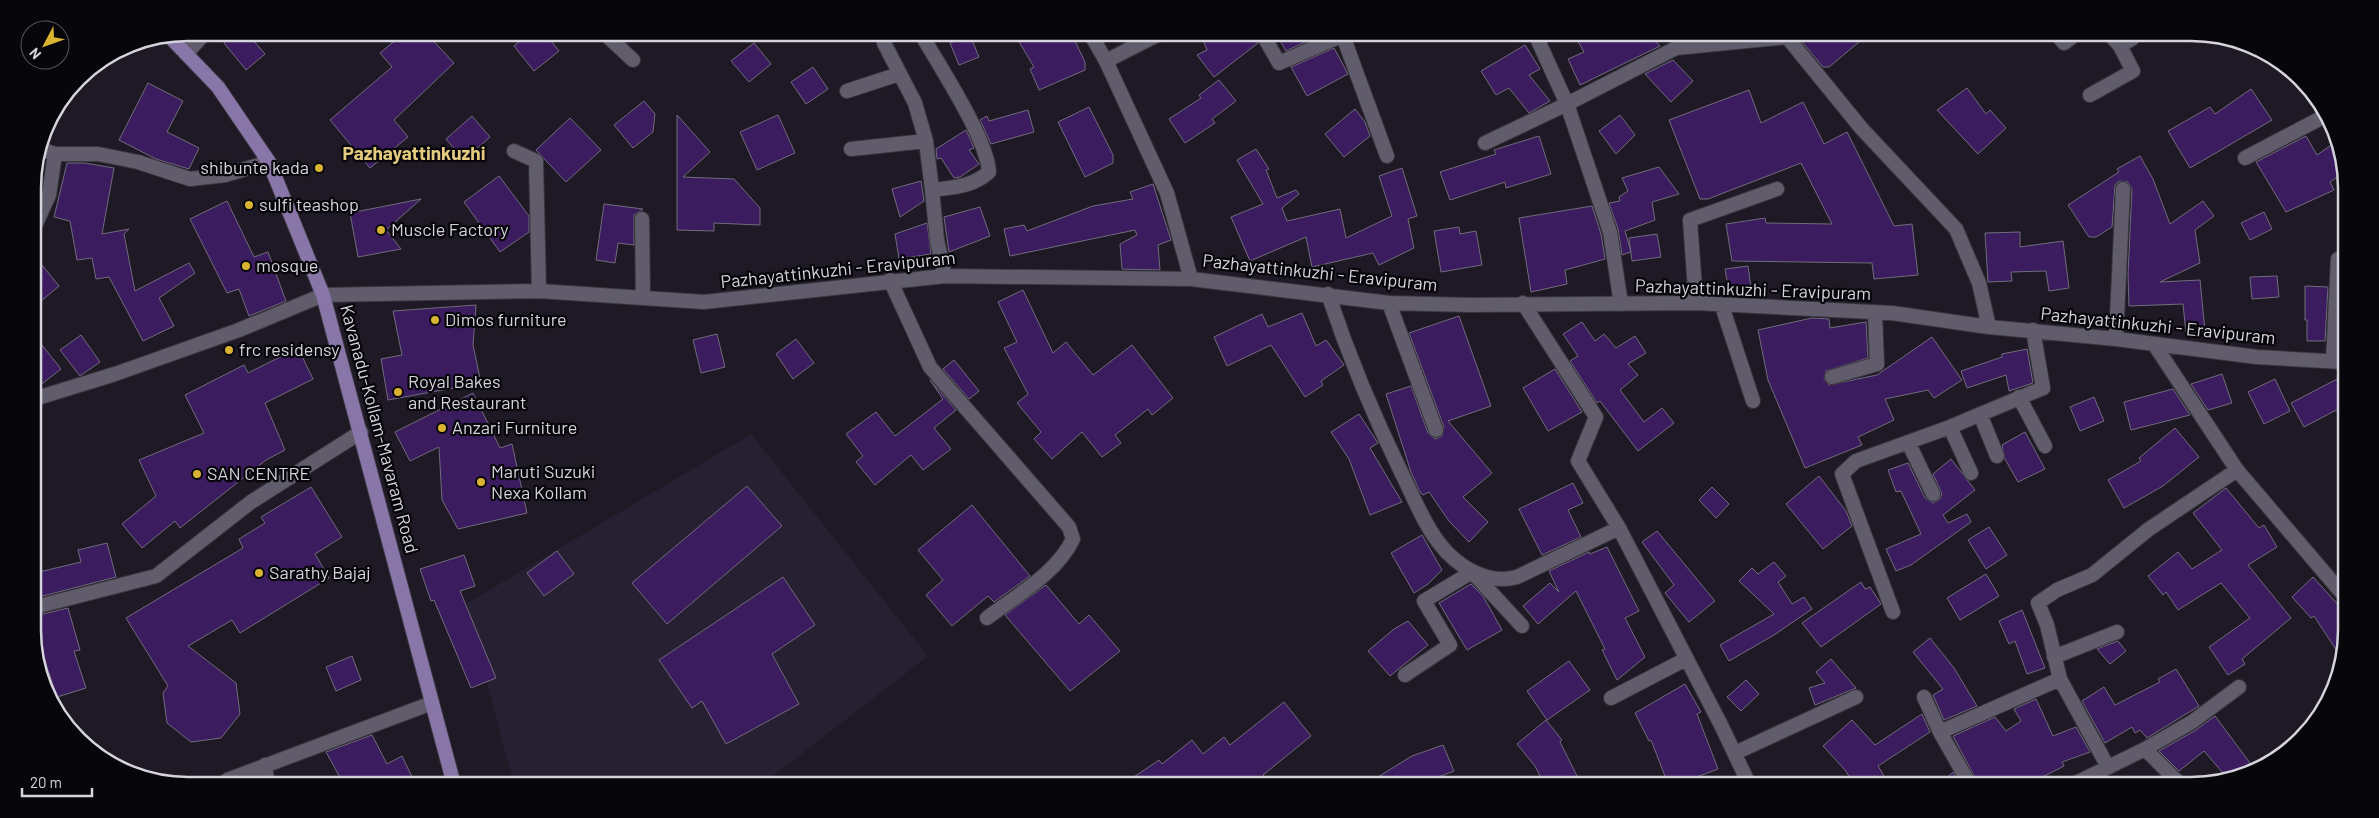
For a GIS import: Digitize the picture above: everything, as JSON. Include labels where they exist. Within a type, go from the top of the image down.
[{"type":"main road","name":"Kavanadu-Kollam-Mavaram Road","points":[[175,42],[218,87],[269,162],[323,295],[452,777]]},
{"type":"street","points":[[1267,41],[1279,63],[1329,41]]},
{"type":"street","points":[[1344,41],[1387,156]]},
{"type":"street","points":[[1539,41],[1568,104],[1610,232],[1622,304]]},
{"type":"street","points":[[1486,143],[1568,104],[1676,48],[1744,41]]},
{"type":"street","points":[[1790,41],[1862,129],[1956,229],[1979,283],[1990,327]]},
{"type":"street","points":[[186,54],[196,42]]},
{"type":"street","points":[[613,42],[633,60]]},
{"type":"street","points":[[925,42],[974,129],[988,159],[989,172],[978,182],[961,187],[932,190]]},
{"type":"street","points":[[1095,42],[1106,61],[1167,193],[1192,279]]},
{"type":"street","points":[[1106,61],[1144,42]]},
{"type":"street","points":[[2090,95],[2133,71],[2116,42]]},
{"type":"street","points":[[884,43],[915,103],[926,141],[937,240],[946,276]]},
{"type":"street","points":[[847,91],[899,74]]},
{"type":"street","points":[[2245,158],[2320,118]]},
{"type":"street","points":[[851,149],[926,141]]},
{"type":"street","points":[[46,151],[55,154],[98,154],[138,162],[190,179],[225,175],[269,162]]},
{"type":"street","points":[[514,151],[536,161],[539,291]]},
{"type":"street","points":[[42,209],[48,195],[55,154]]},
{"type":"street","points":[[1696,303],[1690,220],[1777,189]]},
{"type":"street","points":[[2116,339],[2123,189]]},
{"type":"street","points":[[642,219],[643,298]]},
{"type":"street","points":[[2338,259],[2338,362]]},
{"type":"street","name":"Pazhayattinkuzhi - Eravipuram","points":[[323,295],[539,291],[704,302],[890,280],[946,276],[1192,279],[1328,294],[1388,303],[1470,305],[1523,303],[1696,303],[1722,306],[1892,313],[1990,327],[2116,339],[2257,357],[2338,362]]},
{"type":"street","points":[[890,280],[930,367],[1069,527],[1073,539],[1066,554],[1042,576],[987,618]]},
{"type":"street","points":[[1328,294],[1348,354],[1418,508],[1439,544],[1472,572],[1522,626]]},
{"type":"street","points":[[42,397],[114,374],[239,330],[323,295]]},
{"type":"street","points":[[1388,303],[1436,430]]},
{"type":"street","points":[[1523,303],[1596,417],[1578,461],[1619,528],[1745,776]]},
{"type":"street","points":[[1722,306],[1753,401]]},
{"type":"street","points":[[1832,377],[1877,364],[1875,313]]},
{"type":"street","points":[[1893,612],[1842,474],[1856,461],[1950,427],[2043,388],[2033,330]]},
{"type":"street","points":[[2154,344],[2237,470],[2338,587]]},
{"type":"street","points":[[2019,397],[2045,446]]},
{"type":"street","points":[[1980,414],[1997,456]]},
{"type":"street","points":[[1950,427],[1971,473]]},
{"type":"street","points":[[41,604],[156,576],[251,502],[361,432]]},
{"type":"street","points":[[1908,442],[1933,494]]},
{"type":"street","points":[[2108,767],[2060,679],[2047,625],[2038,603],[2057,590],[2092,575],[2149,528],[2237,470]]},
{"type":"street","points":[[1405,675],[1450,645],[1424,601],[1472,572],[1496,579],[1517,577],[1619,528]]},
{"type":"street","points":[[2054,657],[2117,632]]},
{"type":"street","points":[[1611,698],[1686,659]]},
{"type":"street","points":[[1940,732],[2060,679]]},
{"type":"street","points":[[2093,776],[2192,722],[2239,687]]},
{"type":"street","points":[[1735,753],[1856,697]]},
{"type":"street","points":[[1924,697],[1940,732],[1965,776]]},
{"type":"street","points":[[235,777],[432,703]]},
{"type":"street","points":[[2145,749],[2172,776]]},
{"type":"street","points":[[265,765],[267,777]]},
{"type":"shaded area","points":[[751,434],[928,656],[772,777],[512,777],[466,604]]},
{"type":"building","points":[[1204,41],[1257,41],[1258,43],[1214,77],[1197,55],[1207,50]]},
{"type":"building","points":[[1281,41],[1306,41],[1286,51]]},
{"type":"building","points":[[1578,41],[1656,41],[1660,46],[1580,85],[1568,59],[1584,52]]},
{"type":"building","points":[[1801,41],[1860,41],[1829,67],[1823,67]]},
{"type":"building","points":[[255,42],[265,54],[246,70],[224,43]]},
{"type":"building","points":[[393,42],[434,42],[454,63],[394,120],[408,137],[370,168],[330,120],[392,67],[380,53]]},
{"type":"building","points":[[519,42],[552,42],[559,51],[534,71],[514,46]]},
{"type":"building","points":[[973,42],[979,57],[959,65],[950,43]]},
{"type":"building","points":[[1019,42],[1075,42],[1085,62],[1085,70],[1039,90],[1030,69],[1034,67]]},
{"type":"building","points":[[754,43],[771,64],[749,82],[731,61]]},
{"type":"building","points":[[1525,45],[1540,69],[1529,75],[1550,101],[1529,113],[1509,88],[1496,95],[1481,71]]},
{"type":"building","points":[[1334,48],[1348,74],[1307,96],[1291,67]]},
{"type":"building","points":[[1673,60],[1693,81],[1671,102],[1645,74]]},
{"type":"building","points":[[813,67],[828,89],[806,104],[791,82]]},
{"type":"building","points":[[1219,80],[1236,101],[1212,119],[1215,123],[1185,143],[1169,119],[1201,98],[1199,95]]},
{"type":"building","points":[[148,83],[183,101],[167,132],[199,148],[189,169],[156,159],[119,140]]},
{"type":"building","points":[[1967,88],[1986,114],[1990,110],[2006,128],[1978,154],[1937,110]]},
{"type":"building","points":[[2251,89],[2272,120],[2190,168],[2168,131],[2210,107],[2215,114]]},
{"type":"building","points":[[1749,90],[1761,123],[1803,102],[1824,144],[1847,132],[1894,226],[1912,224],[1918,275],[1874,279],[1872,263],[1732,261],[1726,224],[1765,218],[1766,223],[1832,224],[1801,163],[1708,199],[1700,199],[1669,120]]},
{"type":"building","points":[[644,101],[655,114],[653,132],[633,148],[614,125]]},
{"type":"building","points":[[1089,107],[1113,155],[1113,163],[1085,177],[1058,122]]},
{"type":"building","points":[[1355,109],[1365,122],[1370,136],[1344,157],[1325,134]]},
{"type":"building","points":[[1028,110],[1034,132],[991,144],[980,120],[987,116],[989,121]]},
{"type":"building","points":[[677,115],[710,152],[683,177],[734,179],[760,208],[760,225],[714,223],[714,231],[677,230]]},
{"type":"building","points":[[778,115],[795,153],[757,170],[740,132]]},
{"type":"building","points":[[1620,115],[1635,135],[1616,154],[1599,131]]},
{"type":"building","points":[[472,116],[490,137],[464,160],[446,139]]},
{"type":"building","points":[[570,118],[601,150],[566,182],[536,150]]},
{"type":"building","points":[[966,130],[974,148],[969,150],[979,164],[960,177],[954,178],[941,158],[937,159],[936,149]]},
{"type":"building","points":[[1539,136],[1551,174],[1506,188],[1505,182],[1450,200],[1440,172],[1496,154],[1494,150]]},
{"type":"building","points":[[2306,136],[2317,155],[2331,145],[2337,177],[2330,182],[2334,190],[2286,212],[2256,162]]},
{"type":"building","points":[[1256,149],[1269,169],[1266,170],[1277,198],[1296,190],[1299,194],[1282,208],[1287,221],[1340,209],[1346,238],[1392,216],[1379,176],[1402,168],[1417,216],[1408,219],[1414,248],[1379,265],[1373,253],[1312,267],[1306,237],[1250,261],[1231,217],[1263,204],[1237,160]]},
{"type":"building","points":[[2140,156],[2153,179],[2170,224],[2203,201],[2214,216],[2195,230],[2200,263],[2160,282],[2200,280],[2205,331],[2186,333],[2183,304],[2129,306],[2128,274],[2132,189],[2128,182],[2119,181],[2115,185],[2112,227],[2096,237],[2089,237],[2068,205],[2119,172],[2117,169]]},
{"type":"building","points":[[67,163],[85,163],[114,168],[102,234],[129,229],[124,234],[135,291],[189,263],[195,273],[159,298],[174,326],[143,341],[109,277],[96,279],[92,258],[77,260],[70,221],[54,217]]},
{"type":"building","points":[[1659,167],[1679,194],[1652,202],[1655,220],[1625,231],[1631,252],[1622,255],[1618,229],[1609,203],[1620,201],[1619,197],[1628,191],[1622,178]]},
{"type":"building","points":[[499,176],[529,216],[529,232],[500,252],[464,202]]},
{"type":"building","points":[[921,181],[924,201],[900,217],[892,189]]},
{"type":"building","points":[[1153,184],[1171,240],[1158,245],[1160,270],[1122,269],[1120,244],[1137,235],[1135,230],[1010,256],[1004,229],[1024,225],[1027,231],[1093,206],[1133,199],[1130,192]]},
{"type":"building","name":"Muscle Factory","points":[[421,199],[386,230],[401,249],[358,257],[350,213]]},
{"type":"building","points":[[227,201],[254,257],[268,252],[286,301],[249,316],[239,289],[227,293],[190,219]]},
{"type":"building","points":[[604,204],[643,209],[634,215],[634,245],[618,243],[615,263],[596,260]]},
{"type":"building","points":[[1592,206],[1601,234],[1605,259],[1565,270],[1567,284],[1531,292],[1519,218]]},
{"type":"building","points":[[980,207],[990,236],[949,252],[944,217]]},
{"type":"building","points":[[2264,212],[2272,229],[2250,240],[2241,223]]},
{"type":"building","points":[[927,223],[931,254],[899,259],[895,234]]},
{"type":"building","points":[[1459,227],[1460,234],[1476,231],[1482,265],[1441,272],[1434,231]]},
{"type":"building","points":[[2020,232],[2020,247],[2063,241],[2069,288],[2049,291],[2046,271],[2011,272],[2012,281],[1988,282],[1985,233]]},
{"type":"building","points":[[1657,234],[1661,257],[1632,261],[1629,238]]},
{"type":"building","points":[[42,265],[59,286],[42,301]]},
{"type":"building","points":[[1748,266],[1751,288],[1729,292],[1725,269]]},
{"type":"building","points":[[2277,276],[2279,297],[2252,299],[2250,277]]},
{"type":"building","points":[[2305,286],[2328,287],[2325,341],[2307,341]]},
{"type":"building","points":[[1023,290],[1053,353],[1066,342],[1093,375],[1132,345],[1173,398],[1152,415],[1148,409],[1115,435],[1121,443],[1102,457],[1082,432],[1052,459],[1034,439],[1041,432],[1017,403],[1028,394],[1004,348],[1017,342],[998,302]]},
{"type":"building","points":[[476,305],[473,345],[481,383],[388,400],[381,359],[402,355],[393,311]]},
{"type":"building","points":[[1302,313],[1316,346],[1326,340],[1344,365],[1321,381],[1323,385],[1305,397],[1271,345],[1227,366],[1214,337],[1262,314],[1268,327]]},
{"type":"building","points":[[1459,316],[1491,406],[1448,421],[1492,473],[1463,497],[1488,522],[1469,542],[1449,521],[1429,492],[1423,495],[1420,492],[1411,472],[1386,394],[1411,386],[1428,433],[1435,439],[1442,436],[1444,427],[1409,333]]},
{"type":"building","points":[[1812,318],[1829,319],[1830,328],[1866,322],[1868,358],[1826,371],[1824,379],[1829,385],[1877,375],[1932,337],[1962,380],[1934,398],[1928,390],[1885,399],[1894,420],[1858,437],[1862,445],[1805,468],[1768,380],[1758,330]]},
{"type":"building","points":[[1582,322],[1595,341],[1604,334],[1616,348],[1635,336],[1646,353],[1628,364],[1638,375],[1620,390],[1644,422],[1662,408],[1674,423],[1638,451],[1600,401],[1597,403],[1570,361],[1578,356],[1563,334]]},
{"type":"building","points":[[717,334],[725,367],[701,373],[693,340]]},
{"type":"building","points":[[81,335],[100,362],[80,376],[60,350]]},
{"type":"building","points":[[796,339],[814,363],[793,379],[776,354]]},
{"type":"building","points":[[42,345],[61,369],[42,384]]},
{"type":"building","points":[[298,348],[313,379],[265,403],[285,450],[266,460],[180,528],[175,521],[142,548],[122,524],[156,496],[139,460],[204,433],[185,395],[244,365],[248,373]]},
{"type":"building","points":[[2027,349],[2033,383],[2009,391],[2006,375],[1967,388],[1961,371],[2002,357],[2002,354]]},
{"type":"building","points":[[954,360],[979,391],[969,399],[943,369]]},
{"type":"building","points":[[1555,369],[1582,412],[1548,431],[1523,388]]},
{"type":"building","points":[[2222,374],[2232,403],[2208,410],[2191,384]]},
{"type":"building","points":[[2275,379],[2290,411],[2264,424],[2248,392]]},
{"type":"building","points":[[2338,379],[2338,409],[2304,427],[2291,403]]},
{"type":"building","points":[[930,380],[956,410],[934,428],[951,449],[923,470],[911,455],[875,485],[856,462],[863,456],[846,434],[876,412],[895,436],[943,399]]},
{"type":"building","points":[[2173,389],[2190,415],[2131,430],[2124,402]]},
{"type":"building","points":[[473,393],[500,448],[512,444],[527,513],[458,529],[442,500],[439,447],[410,461],[395,432]]},
{"type":"building","points":[[2094,397],[2104,421],[2080,431],[2070,407]]},
{"type":"building","points":[[1359,414],[1378,443],[1370,448],[1402,502],[1370,515],[1349,459],[1331,432]]},
{"type":"building","points":[[2175,428],[2199,457],[2163,486],[2124,508],[2108,480],[2141,461],[2139,458]]},
{"type":"building","points":[[2025,432],[2045,469],[2018,482],[2005,459],[2002,445]]},
{"type":"building","points":[[1951,459],[1975,490],[1943,515],[1948,523],[1967,514],[1971,522],[1911,565],[1896,571],[1886,549],[1921,534],[1901,491],[1896,492],[1888,470],[1908,463],[1925,498],[1933,503],[1940,499],[1942,494],[1933,474]]},
{"type":"building","points":[[1819,476],[1846,511],[1852,526],[1823,549],[1786,504]]},
{"type":"building","points":[[1573,483],[1583,503],[1568,510],[1581,537],[1542,555],[1519,509]]},
{"type":"building","points":[[747,486],[782,526],[667,624],[632,583]]},
{"type":"building","name":"Sarathy Bajaj","points":[[311,487],[342,537],[315,554],[329,578],[240,633],[232,620],[188,646],[236,683],[240,714],[221,738],[191,742],[167,723],[163,693],[168,686],[126,618],[243,548],[239,539],[265,523],[261,517]]},
{"type":"building","points":[[1712,487],[1729,504],[1716,518],[1699,500]]},
{"type":"building","points":[[2226,488],[2259,528],[2264,525],[2277,547],[2248,565],[2291,618],[2242,659],[2245,664],[2228,675],[2209,647],[2250,618],[2221,583],[2178,610],[2166,592],[2163,595],[2148,576],[2178,552],[2192,569],[2222,550],[2193,513]]},
{"type":"building","points":[[972,505],[1030,576],[994,602],[988,596],[952,626],[926,595],[943,580],[918,550]]},
{"type":"building","points":[[1989,527],[2007,555],[1986,569],[1968,540]]},
{"type":"building","points":[[1657,531],[1715,601],[1689,622],[1665,593],[1674,585],[1642,542]]},
{"type":"building","points":[[1422,535],[1442,570],[1428,584],[1414,593],[1391,553]]},
{"type":"building","points":[[107,543],[116,577],[41,596],[41,572],[81,562],[78,550]]},
{"type":"building","points":[[1607,547],[1639,611],[1625,618],[1645,657],[1617,680],[1602,650],[1605,649],[1576,591],[1538,624],[1523,606],[1550,583],[1559,592],[1549,571],[1589,552],[1590,554]]},
{"type":"building","points":[[557,551],[574,574],[544,596],[527,573]]},
{"type":"building","points":[[464,555],[475,586],[460,591],[496,678],[471,688],[434,600],[431,601],[420,569]]},
{"type":"building","points":[[1774,562],[1786,576],[1778,582],[1792,604],[1804,597],[1812,609],[1774,635],[1729,661],[1720,645],[1774,614],[1739,581],[1752,568],[1758,574]]},
{"type":"building","points":[[1986,574],[1999,596],[1960,620],[1947,598]]},
{"type":"building","points":[[783,577],[815,625],[772,654],[799,704],[726,744],[702,701],[692,708],[659,660]]},
{"type":"building","points":[[2313,577],[2338,605],[2336,649],[2314,616],[2311,618],[2292,597]]},
{"type":"building","points":[[1861,582],[1865,589],[1870,587],[1881,604],[1821,647],[1802,623]]},
{"type":"building","points":[[1471,584],[1483,596],[1502,630],[1467,650],[1439,603]]},
{"type":"building","points":[[1046,585],[1079,624],[1089,615],[1120,651],[1070,691],[1005,615]]},
{"type":"building","points":[[68,608],[80,650],[74,651],[86,688],[57,696],[44,658],[41,615]]},
{"type":"building","points":[[2022,610],[2045,668],[2027,674],[2015,641],[2009,644],[1999,621]]},
{"type":"building","points":[[1408,621],[1428,645],[1390,676],[1368,651],[1394,629]]},
{"type":"building","points":[[1930,638],[1954,668],[1977,706],[1944,720],[1933,695],[1943,689],[1913,652]]},
{"type":"building","points":[[2118,641],[2126,651],[2110,664],[2097,649]]},
{"type":"building","points":[[352,656],[361,680],[336,691],[326,667]]},
{"type":"building","points":[[1831,659],[1856,688],[1815,705],[1809,688],[1825,683],[1816,672]]},
{"type":"building","points":[[1569,661],[1590,690],[1547,720],[1527,691]]},
{"type":"building","points":[[2176,669],[2199,706],[2147,738],[2140,730],[2135,733],[2132,727],[2105,743],[2082,701],[2104,687],[2115,705],[2160,682],[2158,679]]},
{"type":"building","points":[[1746,680],[1759,694],[1741,711],[1727,697]]},
{"type":"building","points":[[1685,684],[1701,712],[1697,714],[1718,769],[1699,776],[1665,776],[1651,740],[1649,741],[1635,713]]},
{"type":"building","points":[[2036,699],[2053,736],[2076,727],[2090,752],[2062,762],[2064,766],[2044,776],[1974,776],[1953,736],[1995,717],[2006,731],[2021,721],[2014,709]]},
{"type":"building","points":[[1284,702],[1311,736],[1263,775],[1264,776],[1135,777],[1159,760],[1162,764],[1192,740],[1203,754],[1224,737],[1230,745]]},
{"type":"building","points":[[1922,714],[1930,732],[1878,766],[1884,776],[1849,776],[1823,746],[1852,720],[1875,745]]},
{"type":"building","points":[[2215,716],[2250,763],[2223,773],[2204,751],[2179,771],[2159,751],[2196,730]]},
{"type":"building","points":[[1546,720],[1562,740],[1560,742],[1577,776],[1540,776],[1535,766],[1517,744]]},
{"type":"building","points":[[372,735],[387,764],[402,756],[412,777],[340,777],[326,752]]},
{"type":"building","points":[[1443,745],[1454,771],[1440,776],[1379,776],[1412,756]]},
{"type":"place","name":"shibunte kada","points":[[319,168]]},
{"type":"place","name":"sulfi teashop","points":[[249,205]]},
{"type":"place","name":"Muscle Factory","points":[[381,230]]},
{"type":"place","name":"mosque","points":[[246,266]]},
{"type":"place","name":"Dimos furniture","points":[[435,320]]},
{"type":"place","name":"frc residensy","points":[[229,350]]},
{"type":"place","name":"Royal Bakes and Restaurant","points":[[398,392]]},
{"type":"place","name":"Anzari Furniture","points":[[442,428]]},
{"type":"place","name":"SAN CENTRE","points":[[197,474]]},
{"type":"place","name":"Maruti Suzuki Nexa Kollam","points":[[481,482]]},
{"type":"place","name":"Sarathy Bajaj","points":[[259,573]]},
{"type":"district","name":"Pazhayattinkuzhi","points":[[414,153]]}]
